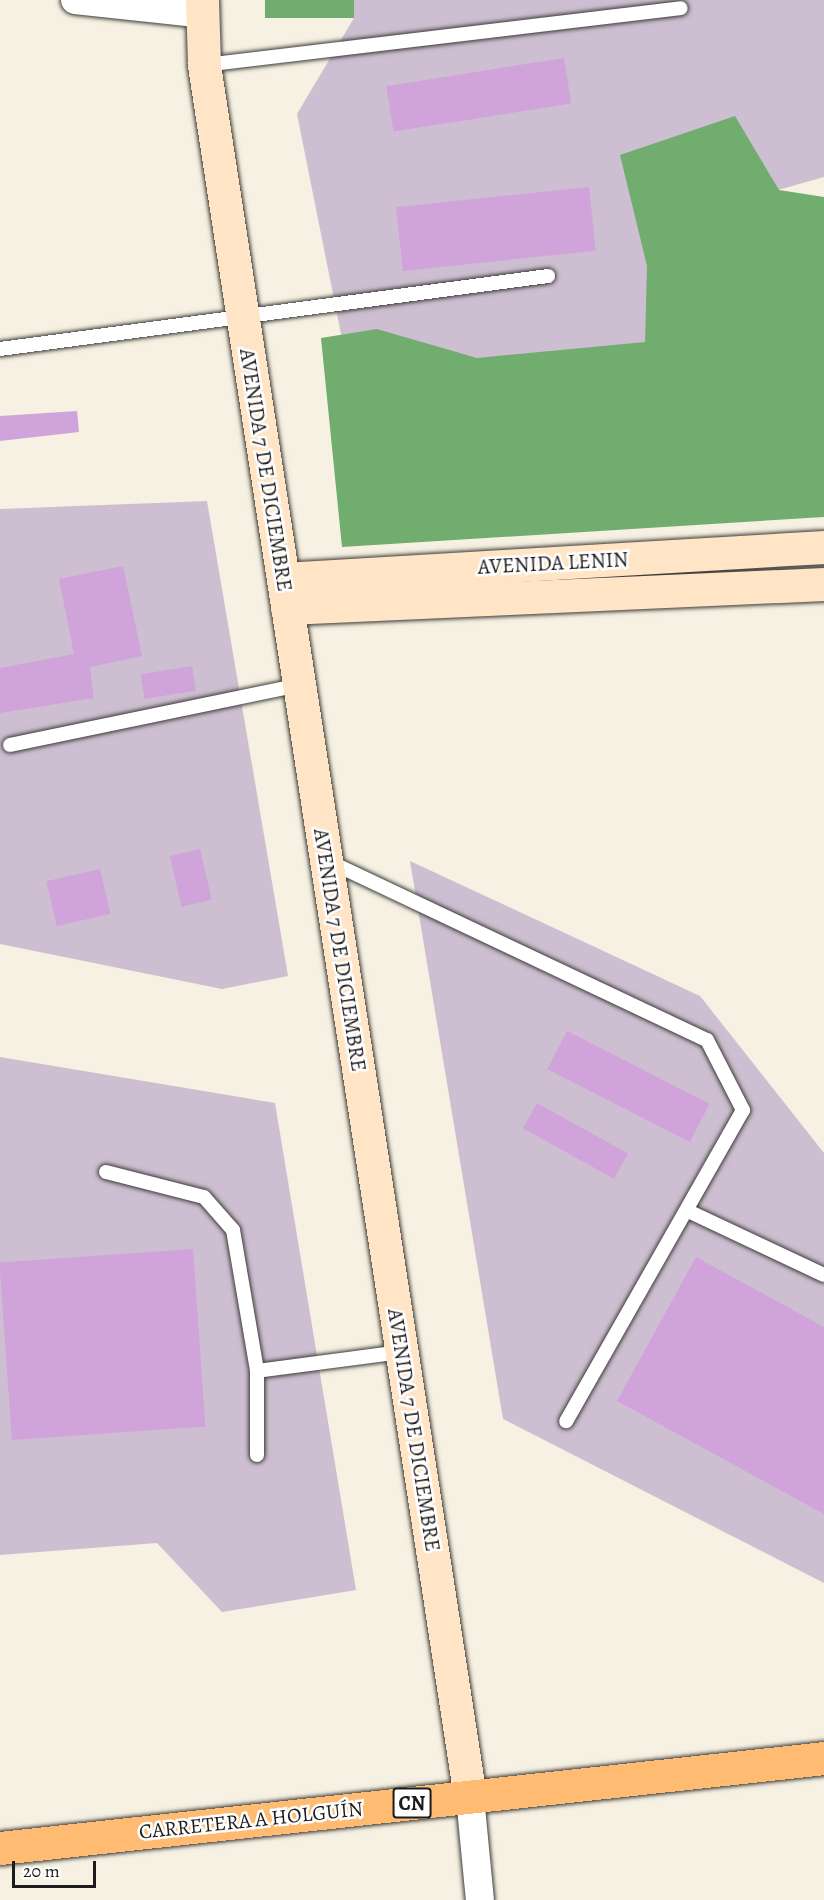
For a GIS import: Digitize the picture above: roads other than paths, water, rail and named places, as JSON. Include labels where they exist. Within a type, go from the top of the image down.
[{"type":"main road","name":"AVENIDA 7 DE DICIEMBRE","points":[[202,7],[204,65],[470,1797]]},
{"type":"main road","name":"AVENIDA LENIN","points":[[285,593],[824,547]]},
{"type":"main road","name":"AVENIDA LENIN","points":[[285,593],[824,584]]},
{"type":"main road","name":"CARRETERA A HOLGUÍN","points":[[0,1848],[824,1758]]},
{"type":"street","points":[[75,0],[202,7]]},
{"type":"street","name":"AVENIDA 7 DE DICIEMBRE","points":[[470,1797],[480,1900]]},
{"type":"lane","points":[[204,65],[681,8]]},
{"type":"lane","points":[[0,349],[548,276]]},
{"type":"lane","points":[[10,745],[299,685]]},
{"type":"lane","points":[[326,860],[707,1040],[744,1110],[566,1421]]},
{"type":"lane","points":[[106,1172],[204,1197],[233,1230],[257,1371],[256,1455]]},
{"type":"lane","points":[[688,1211],[824,1275]]},
{"type":"lane","points":[[257,1371],[402,1352]]}]
